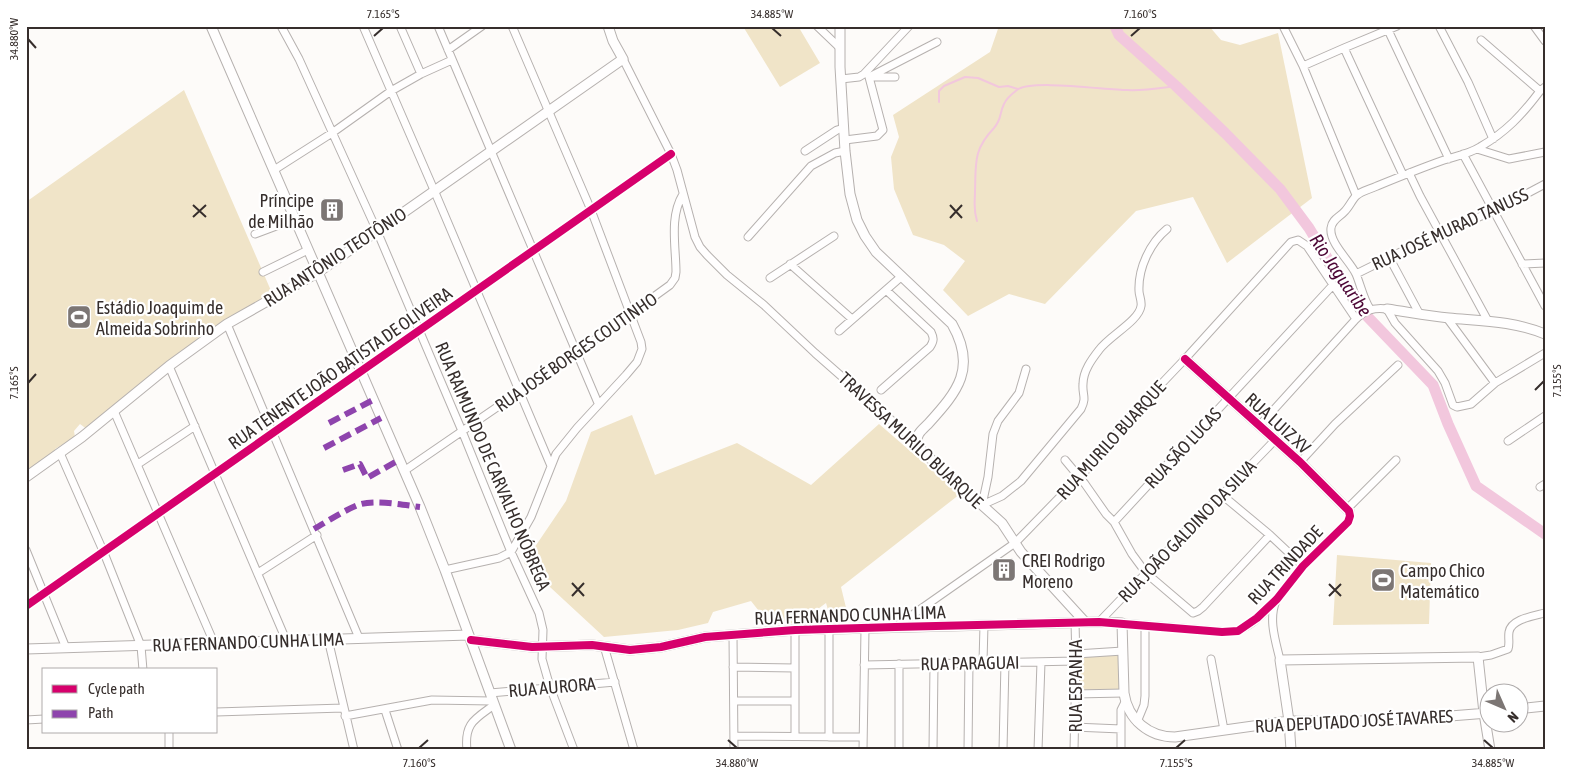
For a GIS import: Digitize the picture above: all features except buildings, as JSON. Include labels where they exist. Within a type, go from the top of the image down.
[{"type":"street","name":"RUA RAIMUNDO DE CARVALHO NÓBREGA","points":[[281,26],[299,59],[377,231],[511,552],[540,614],[542,622],[542,659],[550,687],[574,750]]},
{"type":"street","points":[[363,26],[550,466]]},
{"type":"street","points":[[400,26],[421,74]]},
{"type":"street","points":[[438,26],[598,403]]},
{"type":"street","points":[[448,50],[482,26]]},
{"type":"street","points":[[445,570],[499,558],[511,552],[531,517],[556,454],[598,403],[626,375],[640,356],[641,342],[591,210],[512,26]]},
{"type":"street","points":[[608,26],[613,41],[623,59]]},
{"type":"street","points":[[866,76],[909,26]]},
{"type":"street","points":[[1283,26],[1303,66],[1356,195]]},
{"type":"street","points":[[1303,66],[1397,26]]},
{"type":"street","points":[[1439,26],[1468,82],[1493,140]]},
{"type":"street","points":[[1534,26],[1545,41]]},
{"type":"street","points":[[214,27],[317,273],[404,471],[445,570],[511,750]]},
{"type":"street","points":[[820,27],[840,48]]},
{"type":"street","points":[[840,27],[845,151],[850,194],[857,220],[876,252],[952,324],[961,339],[964,352],[964,368],[961,380],[951,397],[918,434],[916,440]]},
{"type":"street","points":[[1388,30],[1449,159]]},
{"type":"street","points":[[1368,310],[1356,274],[1335,243],[1331,229],[1336,219],[1344,212],[1356,195],[1406,174],[1477,149],[1493,140],[1505,132],[1542,89],[1481,40]]},
{"type":"street","points":[[866,76],[937,42]]},
{"type":"street","points":[[1344,48],[1406,174],[1441,232],[1488,320]]},
{"type":"street","name":"RUA ANTÔNIO TEOTÔNIO","points":[[26,477],[60,453],[169,366],[227,324],[317,273],[623,59]]},
{"type":"street","name":"TRAVESSA MURILO BUARQUE","points":[[623,59],[670,154],[700,247],[727,275],[764,305],[815,353],[916,440],[916,443],[923,452],[1002,523],[1021,552],[1085,622]]},
{"type":"street","points":[[274,170],[332,133],[391,91],[421,74],[452,60]]},
{"type":"street","points":[[845,140],[877,136],[883,130],[866,76]]},
{"type":"street","points":[[841,78],[895,76]]},
{"type":"street","points":[[805,151],[837,130],[844,128]]},
{"type":"street","points":[[1477,149],[1509,159],[1545,152]]},
{"type":"street","points":[[748,237],[811,166],[835,153],[845,151]]},
{"type":"street","name":"RUA TENENTE JOÃO BATISTA DE OLIVEIRA","points":[[26,606],[274,434],[360,371],[670,154]]},
{"type":"street","points":[[1463,154],[1545,306]]},
{"type":"street","name":"RUA JOSÉ MURAD TANUSS","points":[[1356,274],[1441,232],[1494,211],[1545,184]]},
{"type":"street","name":"RUA JOSÉ BORGES COUTINHO","points":[[404,471],[519,393],[670,285],[675,278],[675,216],[684,194]]},
{"type":"street","points":[[255,234],[295,219]]},
{"type":"street","points":[[982,505],[1002,496],[1021,481],[1081,409],[1085,401],[1083,381],[1086,370],[1100,348],[1133,320],[1141,306],[1139,290],[1142,269],[1153,243],[1167,229]]},
{"type":"street","points":[[770,278],[834,236]]},
{"type":"street","name":"RUA MURILO BUARQUE","points":[[895,627],[1015,543],[1093,463],[1126,421],[1292,242],[1298,240],[1307,246],[1333,285]]},
{"type":"street","points":[[263,272],[308,250]]},
{"type":"street","points":[[1389,257],[1419,313]]},
{"type":"street","points":[[1522,264],[1545,263]]},
{"type":"street","points":[[790,264],[852,319]]},
{"type":"street","points":[[839,331],[902,276]]},
{"type":"street","points":[[1333,285],[1358,317]]},
{"type":"street","name":"RUA SÃO LUCAS","points":[[1114,522],[1333,285]]},
{"type":"street","points":[[881,390],[934,343],[931,332],[886,290]]},
{"type":"street","points":[[1259,426],[1358,317],[1368,310],[1387,309],[1447,318],[1488,320],[1522,326],[1545,334]]},
{"type":"street","points":[[1387,309],[1395,323],[1438,371],[1446,383],[1454,407],[1471,404],[1495,384],[1545,353]]},
{"type":"street","points":[[1447,318],[1495,384]]},
{"type":"street","points":[[227,324],[360,638]]},
{"type":"street","name":"RUA LUIZ XV","points":[[1185,359],[1300,462],[1348,510]]},
{"type":"street","points":[[1300,462],[1335,424],[1398,365]]},
{"type":"street","points":[[169,366],[286,640]]},
{"type":"street","points":[[982,505],[988,477],[993,434],[998,421],[1019,393],[1026,369]]},
{"type":"street","points":[[114,411],[214,643]]},
{"type":"street","points":[[1508,441],[1545,416]]},
{"type":"street","points":[[138,464],[195,426]]},
{"type":"street","name":"RUA JOÃO GALDINO DA SILVA","points":[[1099,622],[1198,517],[1275,440]]},
{"type":"street","points":[[60,453],[142,646],[143,668]]},
{"type":"street","points":[[1065,460],[1114,522],[1132,554],[1146,573],[1190,612],[1195,613],[1203,607],[1270,535]]},
{"type":"street","name":"RUA TRINDADE","points":[[1233,632],[1248,625],[1277,599],[1303,566],[1348,522],[1350,516],[1348,510],[1396,460]]},
{"type":"street","points":[[1222,495],[1270,535],[1303,566]]},
{"type":"street","points":[[258,573],[317,535]]},
{"type":"street","points":[[26,550],[66,648]]},
{"type":"street","points":[[1277,599],[1272,620],[1289,721],[1291,750]]},
{"type":"street","points":[[1280,660],[1478,658],[1508,649],[1510,644],[1509,633],[1513,625],[1522,620],[1545,613]]},
{"type":"street","name":"RUA FERNANDO CUNHA LIMA","points":[[26,649],[286,640],[470,637],[542,648],[592,645],[620,649],[644,649],[705,636],[795,630],[1075,622],[1122,623],[1233,632]]},
{"type":"street","name":"RUA ESPANHA","points":[[1074,750],[1075,622]]},
{"type":"street","points":[[1121,750],[1121,710],[1124,698],[1122,623]]},
{"type":"street","points":[[983,662],[984,625]]},
{"type":"street","points":[[1137,722],[1142,712],[1145,696],[1146,625]]},
{"type":"street","points":[[863,750],[865,629]]},
{"type":"street","points":[[795,630],[795,736]]},
{"type":"street","points":[[829,630],[830,737]]},
{"type":"street","points":[[733,635],[734,750]]},
{"type":"street","points":[[328,639],[354,750]]},
{"type":"street","points":[[604,646],[634,750]]},
{"type":"street","name":"RUA PARAGUAI","points":[[864,665],[1041,662],[1123,651]]},
{"type":"street","points":[[1478,658],[1482,684]]},
{"type":"street","points":[[1210,659],[1224,730]]},
{"type":"street","points":[[968,750],[969,662]]},
{"type":"street","points":[[1003,750],[1005,662]]},
{"type":"street","points":[[1038,750],[1041,662]]},
{"type":"street","points":[[899,664],[899,750]]},
{"type":"street","points":[[933,750],[934,664]]},
{"type":"street","points":[[733,666],[795,668]]},
{"type":"street","name":"RUA AURORA","points":[[345,716],[440,699],[492,699],[550,687],[615,682]]},
{"type":"street","points":[[1075,694],[1124,698]]},
{"type":"street","name":"RUA DEPUTADO JOSÉ TAVARES","points":[[1124,698],[1128,710],[1137,722],[1147,730],[1166,737],[1289,721],[1360,721],[1478,714]]},
{"type":"street","points":[[467,750],[469,726],[492,699]]},
{"type":"street","points":[[734,701],[795,701]]},
{"type":"street","points":[[1528,708],[1545,706]]},
{"type":"street","points":[[218,712],[343,708]]},
{"type":"street","points":[[385,710],[398,750]]},
{"type":"street","points":[[26,720],[42,719]]},
{"type":"street","points":[[1074,727],[1121,729]]},
{"type":"street","points":[[169,734],[169,750]]},
{"type":"street","points":[[1488,734],[1490,750]]},
{"type":"street","points":[[734,736],[863,737]]},
{"type":"shaded area","points":[[746,26],[798,26],[820,63],[780,87],[744,28]]},
{"type":"shaded area","points":[[999,26],[1209,26],[1221,40],[1240,45],[1278,33],[1312,198],[1227,263],[1193,197],[1136,211],[1045,304],[1009,294],[968,316],[943,290],[965,261],[944,245],[913,235],[894,189],[891,157],[899,137],[893,115],[990,52]]},
{"type":"shaded area","points":[[184,90],[272,293],[184,352],[88,430],[80,424],[74,431],[75,437],[55,449],[55,455],[26,474],[26,202]]},
{"type":"shaded area","points":[[632,415],[655,475],[737,443],[811,485],[879,424],[960,494],[841,587],[849,620],[831,620],[826,603],[799,623],[769,624],[751,601],[713,612],[708,623],[678,630],[604,637],[524,563],[566,501],[591,432]]},
{"type":"shaded area","name":"Campo Chico Matemático","points":[[1337,555],[1431,563],[1429,624],[1333,625]]},
{"type":"shaded area","points":[[1120,654],[1120,690],[1080,690],[1080,656]]},
{"type":"waterway","name":"Rio Jaguaribe","points":[[1115,26],[1119,35],[1176,86],[1280,189],[1309,228],[1346,289],[1363,312],[1433,385],[1476,486],[1545,534]]},
{"type":"waterway","points":[[939,102],[939,91],[944,86],[965,77],[978,78],[999,87],[1008,86],[1018,89]]},
{"type":"waterway","points":[[977,221],[974,206],[975,172],[979,150],[998,122],[1005,102],[1017,90],[1037,85],[1117,90],[1176,86]]},
{"type":"marked path","points":[[329,423],[373,400]]},
{"type":"marked path","points":[[324,448],[381,418]]},
{"type":"marked path","points":[[343,470],[360,464],[367,478],[399,460]]},
{"type":"marked path","points":[[314,529],[347,510],[365,503],[389,503],[420,507]]},
{"type":"cycle path","points":[[26,606],[671,154]]},
{"type":"cycle path","points":[[471,640],[532,647],[592,645],[630,650],[661,647],[705,637],[795,630],[1099,622],[1222,632],[1238,631],[1257,618],[1277,599],[1303,566],[1348,522],[1350,516],[1349,511],[1300,462],[1185,359]]},
{"type":"place","name":"Príncipe de Milhão","points":[[332,210]]},
{"type":"place","name":"Estádio Joaquim de Almeida Sobrinho","points":[[79,317]]},
{"type":"place","name":"CREI Rodrigo Moreno","points":[[1004,570]]},
{"type":"place","name":"Campo Chico Matemático","points":[[1383,580]]}]
